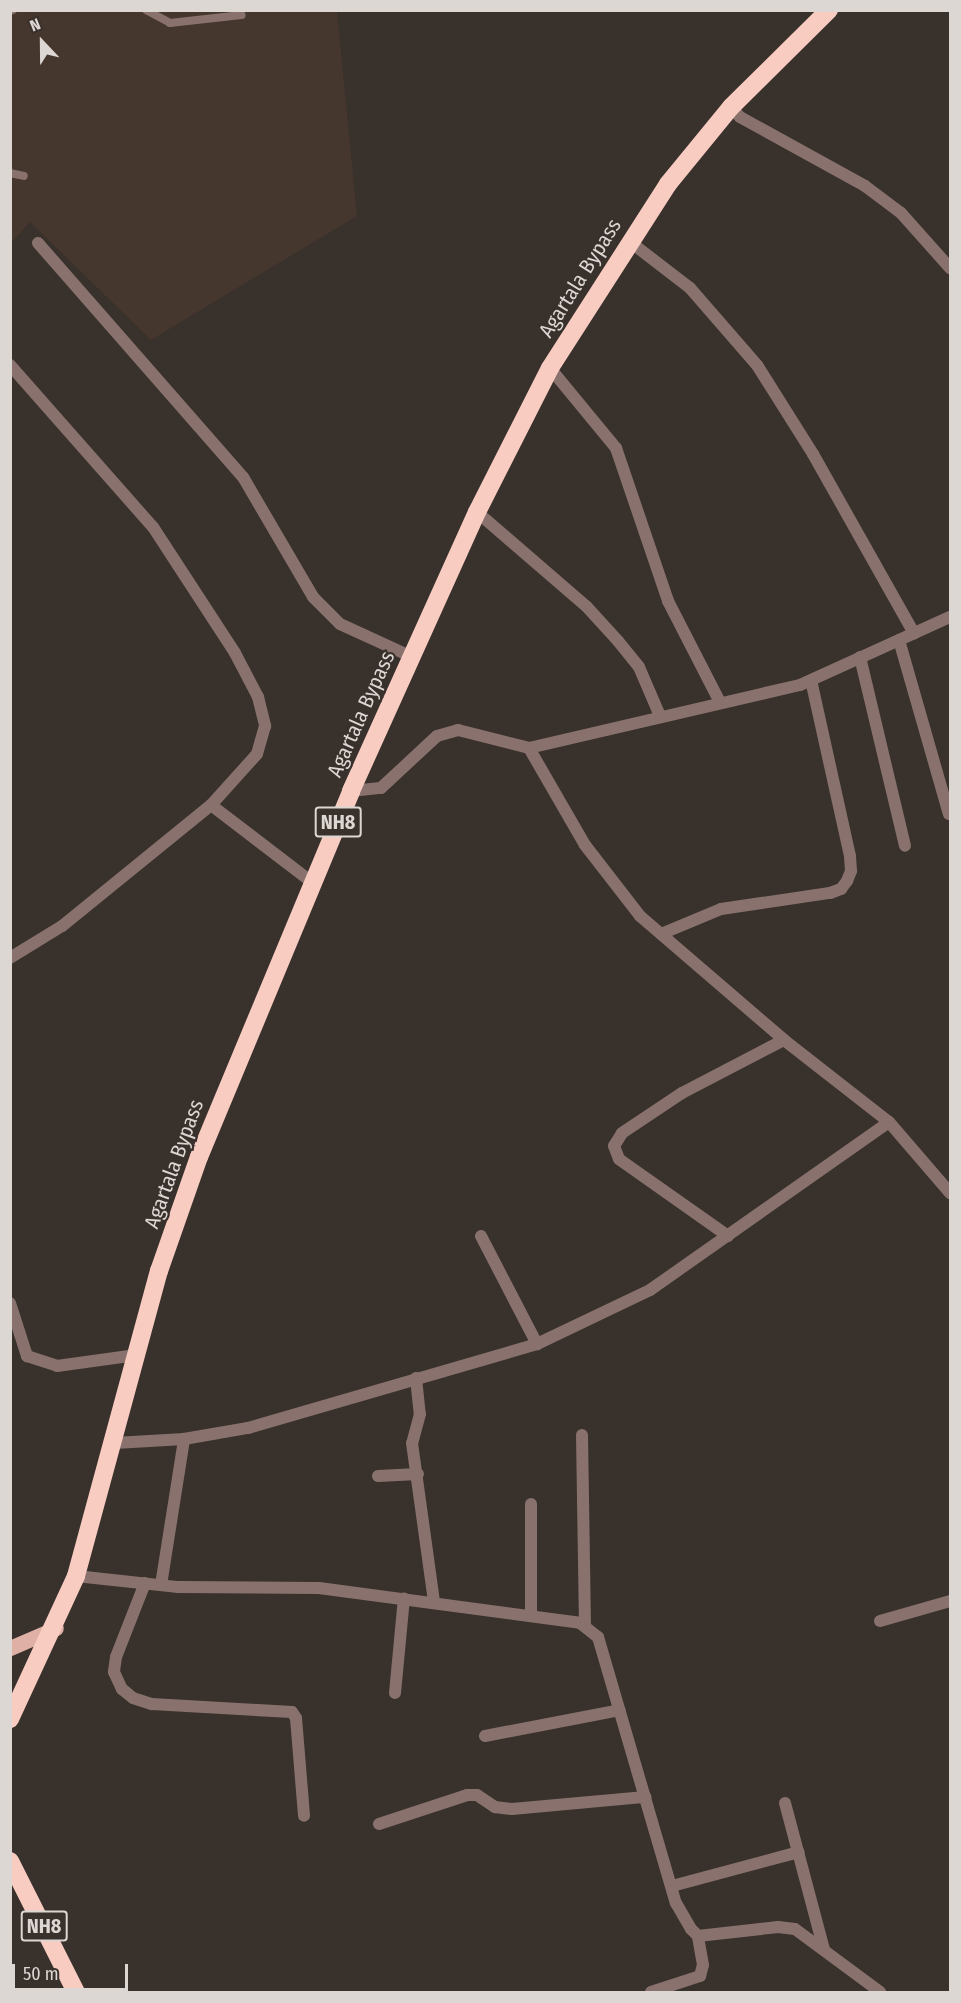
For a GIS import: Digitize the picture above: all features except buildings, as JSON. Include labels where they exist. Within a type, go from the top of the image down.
[{"type":"highway","name":"Agartala Bypass","points":[[10,1719],[56,1628],[76,1576],[115,1443],[159,1271],[199,1157],[351,791],[477,512],[550,368],[628,241],[687,158],[730,107],[829,10]]},
{"type":"highway","name":"NH8","points":[[13,1872],[76,1992]]},
{"type":"main road","points":[[10,1648],[56,1628]]},
{"type":"street","points":[[730,107],[740,117],[865,186],[901,213],[951,268]]},
{"type":"street","points":[[628,241],[690,288],[757,365],[813,454],[914,633]]},
{"type":"street","points":[[39,243],[243,477],[313,597],[340,624],[412,657]]},
{"type":"street","points":[[10,365],[153,527],[235,653],[258,697],[265,726],[256,754],[211,805],[62,926],[10,958]]},
{"type":"street","points":[[550,368],[616,448],[668,602],[720,702]]},
{"type":"street","points":[[477,512],[587,607],[618,641],[639,667],[660,716]]},
{"type":"street","points":[[351,791],[381,788],[437,736],[458,730],[529,748],[811,680],[951,617]]},
{"type":"street","points":[[899,640],[949,814]]},
{"type":"street","points":[[860,657],[904,846]]},
{"type":"street","points":[[661,934],[721,909],[830,893],[841,889],[847,881],[852,871],[850,856],[811,680]]},
{"type":"street","points":[[529,748],[585,845],[640,916],[784,1040],[890,1122],[951,1193]]},
{"type":"street","points":[[211,805],[313,883]]},
{"type":"street","points":[[728,1236],[619,1159],[614,1146],[622,1132],[682,1093],[784,1040]]},
{"type":"street","points":[[115,1443],[184,1439],[248,1428],[537,1344],[651,1290],[890,1122]]},
{"type":"street","points":[[481,1236],[537,1344]]},
{"type":"street","points":[[10,1303],[27,1356],[57,1366],[136,1355]]},
{"type":"street","points":[[416,1378],[420,1414],[412,1434],[434,1601]]},
{"type":"street","points":[[582,1435],[585,1626]]},
{"type":"street","points":[[161,1585],[184,1439]]},
{"type":"street","points":[[378,1476],[418,1474]]},
{"type":"street","points":[[531,1504],[531,1613]]},
{"type":"street","points":[[76,1576],[161,1585],[320,1588],[561,1617],[585,1626],[598,1637],[676,1903],[698,1936],[703,1965],[700,1976],[651,1992]]},
{"type":"street","points":[[145,1583],[116,1656],[114,1672],[122,1689],[133,1698],[152,1704],[292,1712],[297,1727],[304,1816]]},
{"type":"street","points":[[395,1693],[404,1598]]},
{"type":"street","points":[[880,1621],[951,1600]]},
{"type":"street","points":[[485,1736],[620,1710]]},
{"type":"street","points":[[380,1824],[467,1795],[477,1795],[495,1807],[512,1809],[645,1797]]},
{"type":"street","points":[[785,1803],[824,1950]]},
{"type":"street","points":[[672,1886],[799,1852]]},
{"type":"street","points":[[698,1936],[778,1927],[795,1929],[880,1992]]},
{"type":"lane","points":[[146,10],[170,23],[242,15]]},
{"type":"lane","points":[[10,173],[24,177]]},
{"type":"shaded area","points":[[11,11],[337,11],[357,216],[151,340],[30,222],[11,243]]}]
